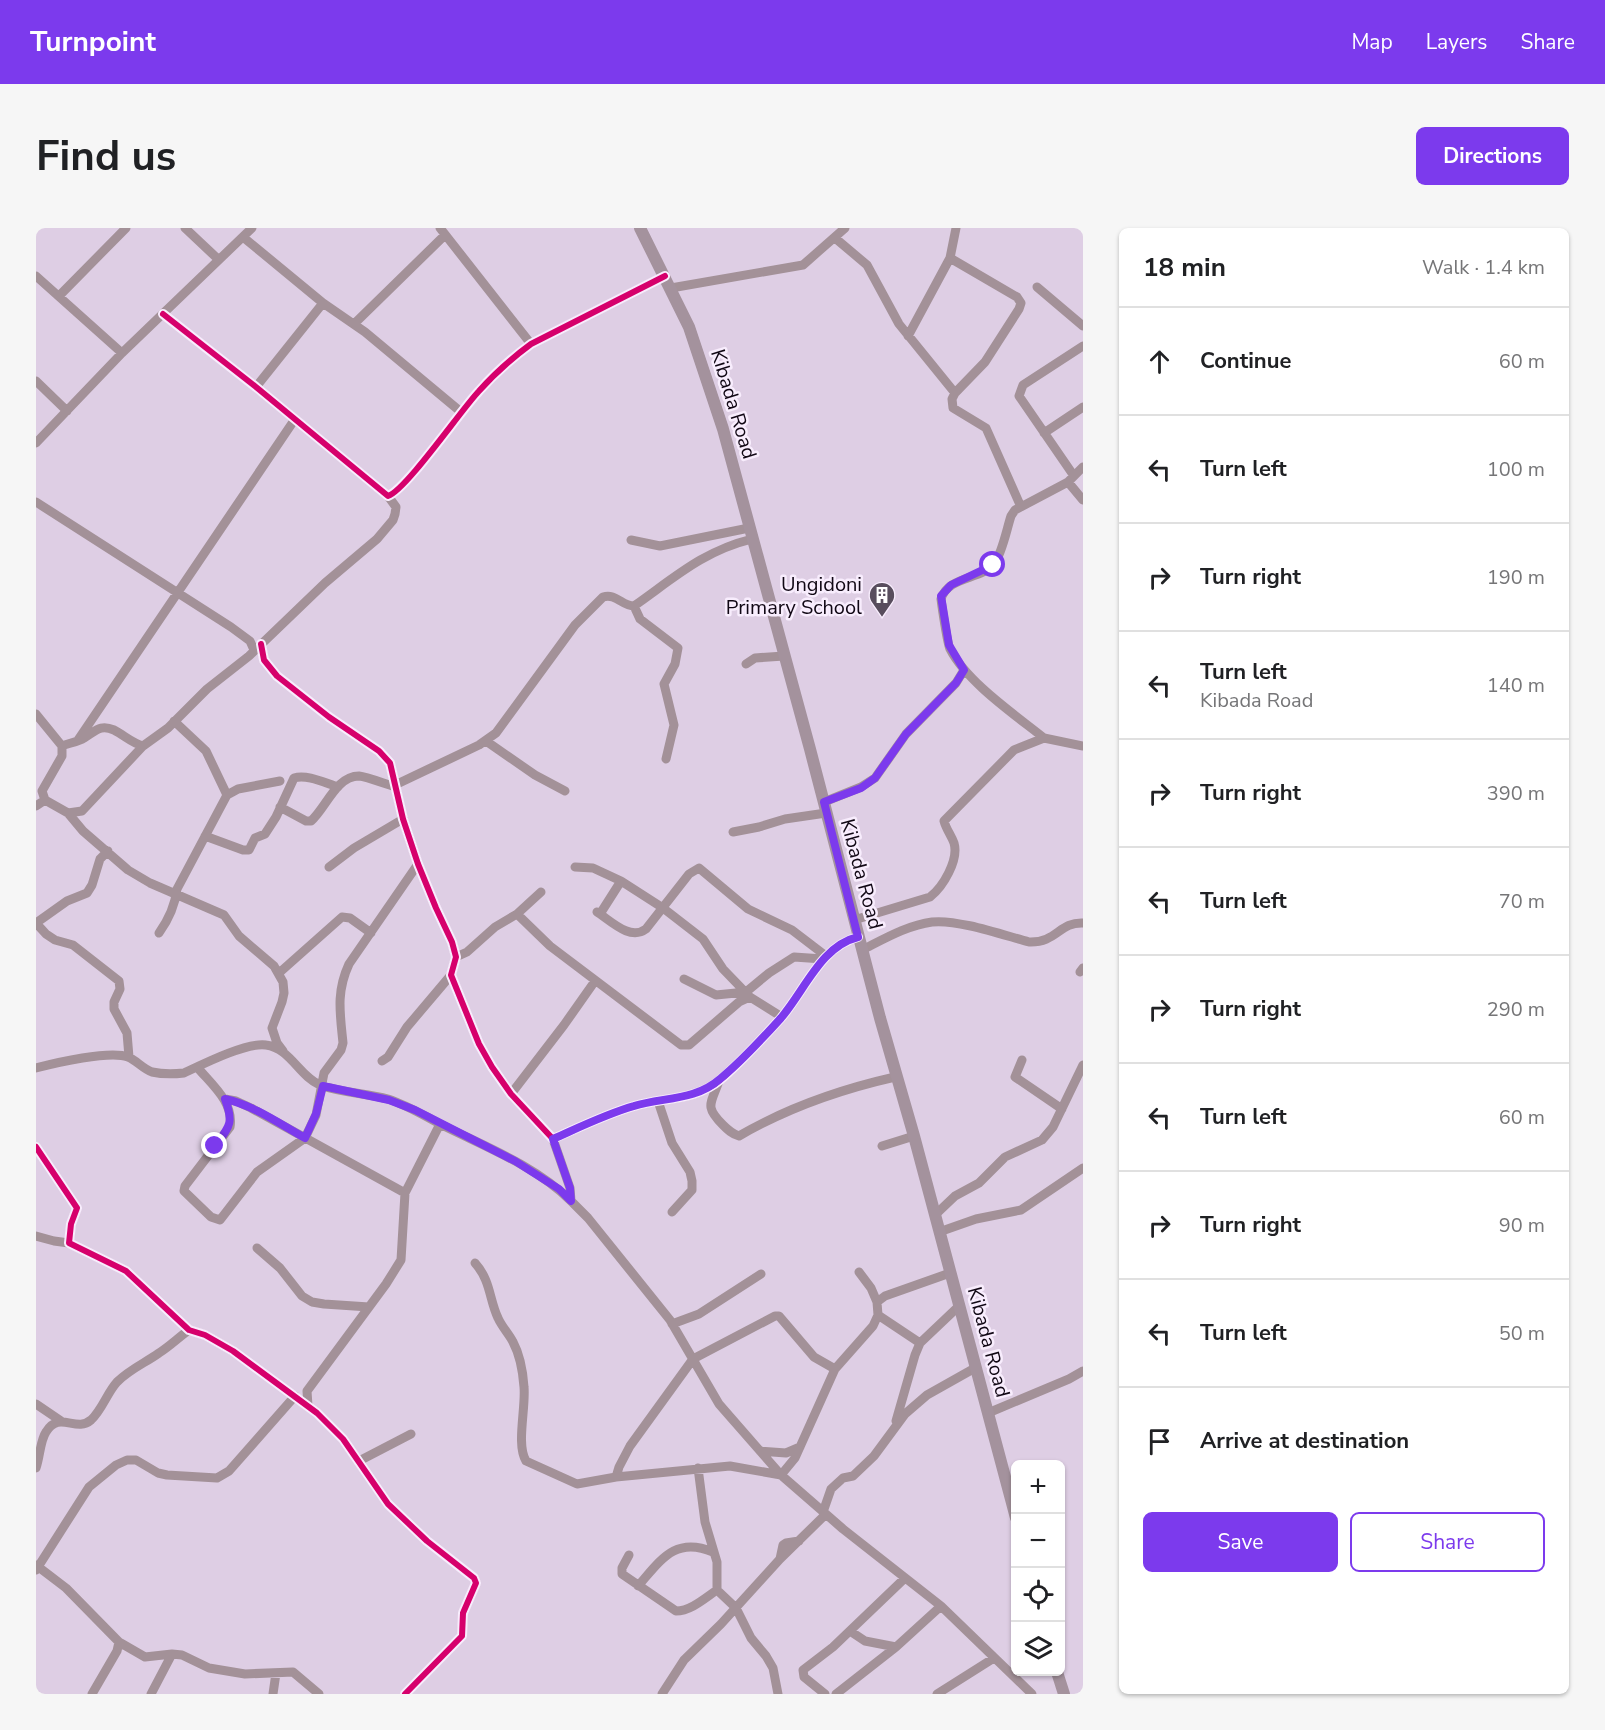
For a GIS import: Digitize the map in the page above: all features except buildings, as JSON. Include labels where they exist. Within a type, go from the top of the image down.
[{"type":"main road","name":"Kibada Road","points":[[640,228],[689,327],[723,429],[1015,1514]]},
{"type":"main road","points":[[1059,1676],[1064,1694]]},
{"type":"street","points":[[58,296],[126,228]]},
{"type":"street","points":[[185,228],[219,260]]},
{"type":"street","points":[[36,443],[123,353],[252,228]]},
{"type":"street","points":[[671,288],[796,267],[808,262],[845,228]]},
{"type":"street","points":[[908,336],[950,258],[956,228]]},
{"type":"street","points":[[354,324],[443,231],[531,344]]},
{"type":"street","points":[[243,237],[322,303],[354,324],[461,412]]},
{"type":"street","points":[[835,238],[867,265],[895,318],[955,393]]},
{"type":"street","points":[[950,258],[1017,297],[1021,303],[986,362],[955,393],[952,399],[953,408],[986,428],[1021,507]]},
{"type":"street","points":[[36,276],[123,353]]},
{"type":"street","points":[[388,496],[395,493],[408,479],[461,412],[497,373],[531,344],[664,276]]},
{"type":"street","points":[[1037,287],[1083,326]]},
{"type":"street","points":[[256,387],[322,303]]},
{"type":"street","points":[[68,813],[82,811],[144,746],[174,722],[207,689],[255,650],[385,530],[395,514],[396,507],[388,496],[163,314]]},
{"type":"street","points":[[1083,346],[1023,385],[1019,391],[1019,396],[1044,433],[1083,500]]},
{"type":"street","points":[[36,381],[67,411]]},
{"type":"street","points":[[1044,433],[1083,407]]},
{"type":"street","points":[[78,740],[295,419]]},
{"type":"street","points":[[1083,467],[1071,479],[1021,507],[1011,516],[993,565],[951,585],[941,596],[949,645],[964,670],[1000,703],[1044,738],[1083,746]]},
{"type":"street","points":[[36,501],[231,627],[250,641],[277,676],[290,687],[385,756],[392,770],[403,819],[418,864],[453,942],[456,957],[451,975],[407,1027],[388,1057],[382,1061]]},
{"type":"street","points":[[631,540],[660,546],[751,533]]},
{"type":"street","points":[[280,807],[306,821],[311,821],[347,779],[359,776],[395,786],[486,741],[505,723],[575,625],[603,597],[613,596],[634,606],[699,560],[738,542],[751,533]]},
{"type":"street","points":[[634,606],[640,619],[678,648],[675,664],[664,684],[674,725],[666,759]]},
{"type":"street","points":[[255,650],[264,660]]},
{"type":"street","points":[[746,664],[755,658],[784,656]]},
{"type":"street","points":[[733,832],[825,808],[861,788],[875,778],[906,734],[956,683],[964,670]]},
{"type":"street","points":[[36,714],[62,746],[62,756],[42,791],[45,800],[68,813],[83,831],[128,870],[150,883],[224,915],[239,936],[279,973],[284,982],[282,1002],[272,1028],[256,1045]]},
{"type":"street","points":[[174,722],[206,751],[227,795]]},
{"type":"street","points":[[62,746],[78,740],[94,729],[105,727],[144,746]]},
{"type":"street","points":[[854,920],[930,897],[936,892],[954,858],[953,842],[944,821],[946,818],[1009,754],[1044,738]]},
{"type":"street","points":[[486,741],[535,775],[565,791]]},
{"type":"street","points":[[205,836],[249,850],[255,838],[265,834],[294,778],[297,776],[338,787]]},
{"type":"street","points":[[159,933],[168,921],[177,889],[227,795],[238,789],[280,781]]},
{"type":"street","points":[[36,806],[45,800]]},
{"type":"street","points":[[329,867],[354,848],[403,819]]},
{"type":"street","points":[[108,851],[100,860],[87,893],[67,901],[36,923],[55,940],[74,945],[119,981],[120,988],[114,1002],[114,1009],[127,1033],[129,1057]]},
{"type":"street","points":[[198,1067],[225,1099],[231,1121],[230,1127],[185,1186],[184,1191],[216,1220],[220,1220],[257,1172],[305,1138],[316,1114],[324,1073],[341,1050],[343,1043],[339,995],[342,978],[349,964],[418,864]]},
{"type":"street","points":[[575,867],[593,868],[663,908],[703,939],[723,969],[748,994],[782,1017]]},
{"type":"street","points":[[621,882],[598,913],[634,934],[646,929],[689,874],[695,868],[699,868],[748,909],[792,930],[824,957]]},
{"type":"street","points":[[456,957],[467,952],[495,927],[517,914],[542,892]]},
{"type":"street","points":[[517,914],[550,946],[681,1045],[689,1045],[769,973],[794,957],[824,957]]},
{"type":"street","points":[[279,973],[342,917],[350,918],[371,933]]},
{"type":"street","points":[[862,950],[897,933],[932,922],[956,924],[1029,942],[1047,940],[1074,922],[1083,923]]},
{"type":"street","points":[[553,1139],[614,1112],[681,1098],[697,1093],[719,1081],[782,1017],[824,957],[840,944],[858,937]]},
{"type":"street","points":[[451,975],[485,1056],[511,1094],[553,1139],[570,1188],[571,1201]]},
{"type":"street","points":[[684,979],[716,995],[748,994]]},
{"type":"street","points":[[511,1094],[595,981]]},
{"type":"street","points":[[272,1028],[277,1043],[283,1051],[305,1074],[323,1086],[389,1100],[415,1110],[515,1161],[559,1189],[588,1218],[672,1324],[719,1404],[781,1475],[940,1606],[1032,1694]]},
{"type":"street","points":[[36,1068],[117,1054],[129,1057],[152,1071],[179,1074],[223,1055],[256,1045],[266,1044],[283,1051]]},
{"type":"street","points":[[1022,1060],[1015,1077],[1062,1109]]},
{"type":"street","points":[[935,1215],[955,1196],[979,1183],[1005,1157],[1042,1140],[1053,1127],[1083,1065]]},
{"type":"street","points":[[719,1081],[710,1106],[711,1113],[727,1129],[739,1136],[763,1122],[852,1088],[896,1077]]},
{"type":"street","points":[[225,1099],[251,1108],[405,1193]]},
{"type":"street","points":[[658,1101],[668,1133],[693,1181],[692,1190],[672,1212]]},
{"type":"street","points":[[319,1694],[293,1672],[245,1674],[209,1668],[182,1655],[145,1657],[119,1642],[66,1588],[37,1567],[47,1556],[89,1487],[116,1465],[127,1460],[136,1460],[158,1473],[167,1475],[217,1478],[229,1471],[279,1417],[294,1396],[307,1391],[401,1260],[405,1193],[440,1124]]},
{"type":"street","points":[[882,1146],[914,1136]]},
{"type":"street","points":[[36,1147],[77,1208],[71,1224],[69,1243]]},
{"type":"street","points":[[939,1232],[976,1219],[1021,1210],[1083,1168]]},
{"type":"street","points":[[36,1236],[69,1243],[126,1271],[189,1330],[233,1351],[308,1406],[343,1439],[388,1504],[427,1541],[474,1578],[476,1583],[463,1613],[462,1636],[405,1694]]},
{"type":"street","points":[[257,1248],[280,1268],[302,1296],[312,1302],[369,1307]]},
{"type":"street","points":[[475,1263],[491,1288],[499,1321],[514,1344],[520,1361],[525,1410],[521,1451],[526,1461],[577,1484],[616,1477],[730,1466],[781,1475]]},
{"type":"street","points":[[781,1475],[795,1458],[835,1369],[873,1326],[878,1315],[877,1302],[871,1288],[859,1272]]},
{"type":"street","points":[[877,1302],[885,1296],[950,1273]]},
{"type":"street","points":[[672,1324],[699,1314],[761,1274]]},
{"type":"street","points":[[895,1426],[920,1343],[958,1306]]},
{"type":"street","points":[[878,1315],[920,1343]]},
{"type":"street","points":[[616,1477],[630,1446],[693,1359],[775,1316],[779,1316],[814,1357],[835,1369]]},
{"type":"street","points":[[36,1404],[62,1421],[85,1424],[92,1420],[116,1383],[129,1371],[159,1353],[189,1330]]},
{"type":"street","points":[[662,1694],[684,1660],[825,1513],[831,1490],[843,1478],[853,1476],[874,1456],[905,1414],[927,1395],[975,1368]]},
{"type":"street","points":[[988,1413],[1083,1371]]},
{"type":"street","points":[[307,1391],[308,1406]]},
{"type":"street","points":[[36,1468],[49,1412]]},
{"type":"street","points":[[46,1431],[54,1423],[62,1421]]},
{"type":"street","points":[[359,1461],[411,1434]]},
{"type":"street","points":[[760,1451],[786,1453],[800,1447]]},
{"type":"street","points":[[698,1468],[705,1522],[717,1562],[717,1590],[736,1608],[751,1638],[766,1656],[772,1668],[778,1694]]},
{"type":"street","points":[[638,1586],[676,1548],[699,1547],[714,1552]]},
{"type":"street","points":[[629,1555],[622,1568],[622,1574],[668,1606],[680,1611],[694,1606],[717,1590]]},
{"type":"street","points":[[825,1694],[804,1677],[803,1670],[850,1631],[905,1578]]},
{"type":"street","points":[[836,1694],[896,1647],[940,1606]]},
{"type":"street","points":[[850,1631],[865,1641],[896,1647]]},
{"type":"street","points":[[92,1694],[117,1651],[119,1642]]},
{"type":"street","points":[[151,1694],[172,1654]]},
{"type":"street","points":[[937,1694],[994,1658]]},
{"type":"street","points":[[273,1694],[276,1673]]},
{"type":"cycle path","points":[[163,314],[388,496],[407,480],[479,391],[517,355],[531,344],[665,276]]},
{"type":"cycle path","points":[[261,644],[264,660],[277,676],[329,717],[379,751],[390,763],[403,819],[418,864],[452,942],[456,957],[451,975],[479,1044],[511,1094],[553,1139],[624,1109],[689,1095],[710,1087],[736,1065],[781,1018],[824,959],[845,942],[858,937]]},
{"type":"cycle path","points":[[36,1147],[77,1208],[71,1224],[69,1243],[126,1271],[189,1330],[205,1335],[233,1351],[317,1413],[343,1439],[388,1504],[427,1541],[474,1578],[476,1583],[463,1613],[462,1636],[405,1694]]},
{"type":"place","name":"Ungidoni Primary School","points":[[882,618]]},
{"type":"route","points":[[215,1146],[230,1127],[231,1121],[225,1099],[251,1108],[305,1138],[316,1114],[323,1086],[389,1100],[428,1116],[515,1161],[559,1189],[571,1201],[570,1188],[553,1139],[614,1112],[637,1105],[681,1098],[710,1087],[744,1057],[782,1017],[823,959],[840,944],[858,937],[824,802],[861,788],[875,778],[906,734],[956,683],[964,670],[949,645],[941,596],[951,585],[993,565]]}]
